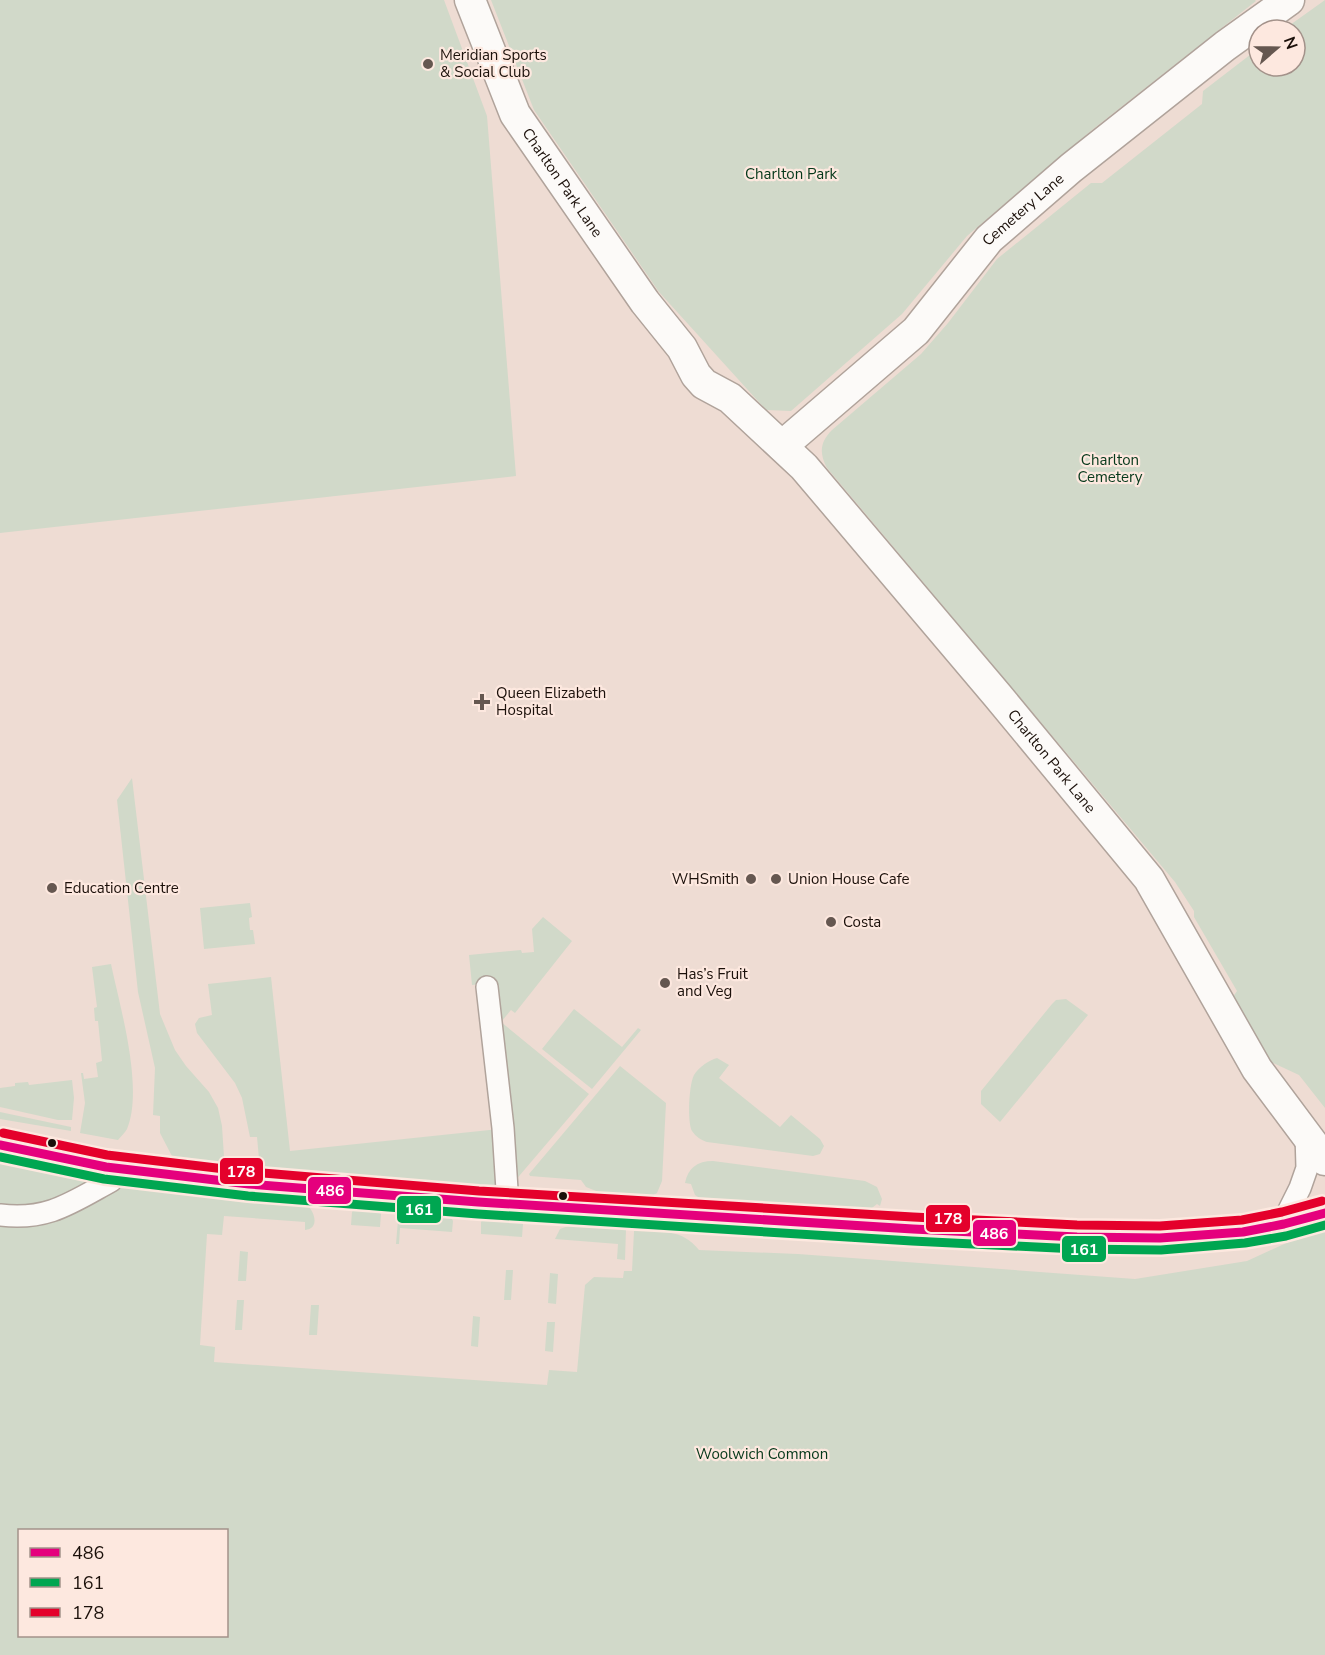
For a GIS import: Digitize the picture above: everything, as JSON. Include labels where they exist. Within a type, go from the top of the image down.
[{"type":"street","name":"Charlton Park Lane","points":[[470,0],[515,114],[645,302],[682,348],[696,375],[705,384],[730,398],[804,466],[1149,879],[1257,1069],[1325,1160]]},
{"type":"street","name":"Cemetery Lane","points":[[782,446],[916,331],[989,239],[1071,168],[1226,46],[1289,0]]},
{"type":"street","points":[[487,987],[503,1128],[508,1205]]},
{"type":"street","points":[[1281,1226],[1307,1168],[1306,1134]]},
{"type":"street","points":[[0,1145],[112,1167],[243,1184],[508,1205],[830,1226],[1117,1239],[1181,1239],[1244,1233],[1281,1226],[1325,1213]]},
{"type":"street","points":[[0,1215],[35,1216],[63,1208],[111,1181],[112,1167]]},
{"type":"green space","points":[[0,0],[444,0],[487,116],[516,476],[0,533]]},
{"type":"green space","name":"Charlton Park","points":[[491,0],[1256,1],[1092,130],[967,236],[902,314],[791,411],[766,410],[659,292],[534,110]]},
{"type":"green space","name":"Charlton Cemetery","points":[[1325,0],[1325,1108],[1299,1075],[1267,1060],[1230,1001],[1237,991],[1194,917],[1194,911],[1175,882],[827,468],[822,453],[823,443],[832,430],[921,354],[997,259],[1091,183],[1102,183],[1202,104],[1203,91],[1247,57],[1247,78],[1307,78],[1307,18],[1300,18]]},
{"type":"green space","points":[[132,778],[160,1014],[175,1050],[209,1092],[218,1108],[224,1157],[218,1165],[174,1160],[160,1133],[160,1116],[153,1115],[155,1068],[138,992],[117,800]]},
{"type":"green space","points":[[250,903],[252,917],[249,918],[250,930],[253,930],[255,944],[204,949],[200,908]]},
{"type":"green space","points":[[543,917],[572,941],[515,1013],[511,1010],[501,1022],[589,1094],[514,1182],[490,983],[472,985],[469,955],[521,950],[522,953],[534,952],[532,929]]},
{"type":"green space","points":[[111,964],[129,1047],[133,1092],[132,1112],[127,1129],[118,1140],[80,1133],[85,1103],[81,1073],[84,1079],[98,1077],[96,1063],[102,1061],[98,1021],[95,1021],[94,1008],[97,1007],[92,967]]},
{"type":"green space","points":[[271,977],[290,1151],[499,1129],[497,1186],[263,1170],[259,1159],[257,1137],[250,1137],[242,1098],[235,1083],[197,1033],[195,1024],[199,1018],[212,1015],[208,984]]},
{"type":"green space","points":[[1066,999],[1088,1015],[1000,1122],[981,1104],[981,1091],[1052,1004],[1056,1000]]},
{"type":"green space","points":[[574,1009],[622,1047],[638,1028],[641,1030],[592,1089],[542,1049]]},
{"type":"green space","points":[[717,1058],[729,1065],[719,1078],[780,1127],[791,1115],[820,1139],[824,1146],[820,1154],[813,1156],[707,1142],[697,1137],[690,1126],[692,1080],[701,1067]]},
{"type":"green space","points":[[620,1066],[666,1103],[662,1181],[657,1193],[644,1200],[614,1198],[586,1187],[581,1180],[530,1176],[529,1174]]},
{"type":"green space","points":[[72,1080],[74,1098],[72,1120],[58,1120],[0,1107],[0,1088],[15,1086],[15,1083],[28,1082],[29,1085]]},
{"type":"green space","points":[[0,1112],[71,1127],[71,1131],[0,1119]]},
{"type":"green space","points":[[713,1161],[865,1181],[877,1187],[882,1199],[880,1206],[877,1204],[868,1211],[858,1212],[706,1202],[695,1195],[691,1184],[685,1183],[688,1173],[694,1166],[702,1162]]},
{"type":"green space","name":"Woolwich Common","points":[[0,1162],[145,1190],[306,1204],[314,1215],[314,1223],[310,1229],[305,1230],[305,1222],[224,1216],[222,1235],[207,1234],[200,1345],[215,1347],[214,1362],[547,1385],[549,1370],[577,1372],[585,1285],[594,1277],[623,1278],[624,1271],[632,1271],[634,1231],[678,1235],[699,1250],[798,1254],[1135,1279],[1247,1261],[1319,1228],[1325,1228],[1325,1655],[0,1655]]},
{"type":"green space","points":[[355,1208],[379,1210],[380,1227],[351,1225],[352,1212]]},
{"type":"green space","points":[[405,1213],[451,1217],[452,1232],[400,1228],[399,1244],[396,1244],[398,1220]]},
{"type":"green space","points":[[484,1218],[520,1221],[523,1224],[522,1237],[481,1234],[481,1222]]},
{"type":"green space","points":[[571,1225],[626,1229],[625,1260],[617,1259],[618,1244],[555,1239],[560,1229]]},
{"type":"green space","points":[[240,1251],[248,1252],[246,1281],[238,1281]]},
{"type":"green space","points":[[506,1270],[513,1270],[511,1300],[504,1300]]},
{"type":"green space","points":[[550,1273],[558,1274],[556,1304],[548,1303]]},
{"type":"green space","points":[[237,1300],[244,1300],[242,1330],[235,1330]]},
{"type":"green space","points":[[311,1305],[319,1305],[317,1335],[309,1335]]},
{"type":"green space","points":[[473,1316],[480,1317],[478,1347],[471,1346]]},
{"type":"green space","points":[[547,1322],[555,1322],[553,1352],[545,1351]]},
{"type":"transit line","name":"178","points":[[3,1133],[107,1155],[250,1172],[479,1191],[913,1217],[1077,1225],[1160,1226],[1242,1220],[1322,1201]]},
{"type":"transit line","name":"486","points":[[0,1145],[106,1167],[249,1184],[478,1202],[913,1229],[1077,1237],[1160,1238],[1243,1232],[1325,1213]]},
{"type":"transit line","name":"161","points":[[0,1157],[104,1179],[248,1196],[478,1214],[912,1241],[1077,1249],[1161,1250],[1245,1243],[1286,1236],[1325,1225]]},
{"type":"place","name":"Meridian Sports & Social Club","points":[[428,64]]},
{"type":"place","name":"Queen Elizabeth Hospital","points":[[482,702]]},
{"type":"place","name":"WHSmith","points":[[751,879]]},
{"type":"place","name":"Union House Cafe","points":[[776,879]]},
{"type":"place","name":"Education Centre","points":[[52,888]]},
{"type":"place","name":"Costa","points":[[831,922]]},
{"type":"place","name":"Has’s Fruit and Veg","points":[[665,983]]}]
